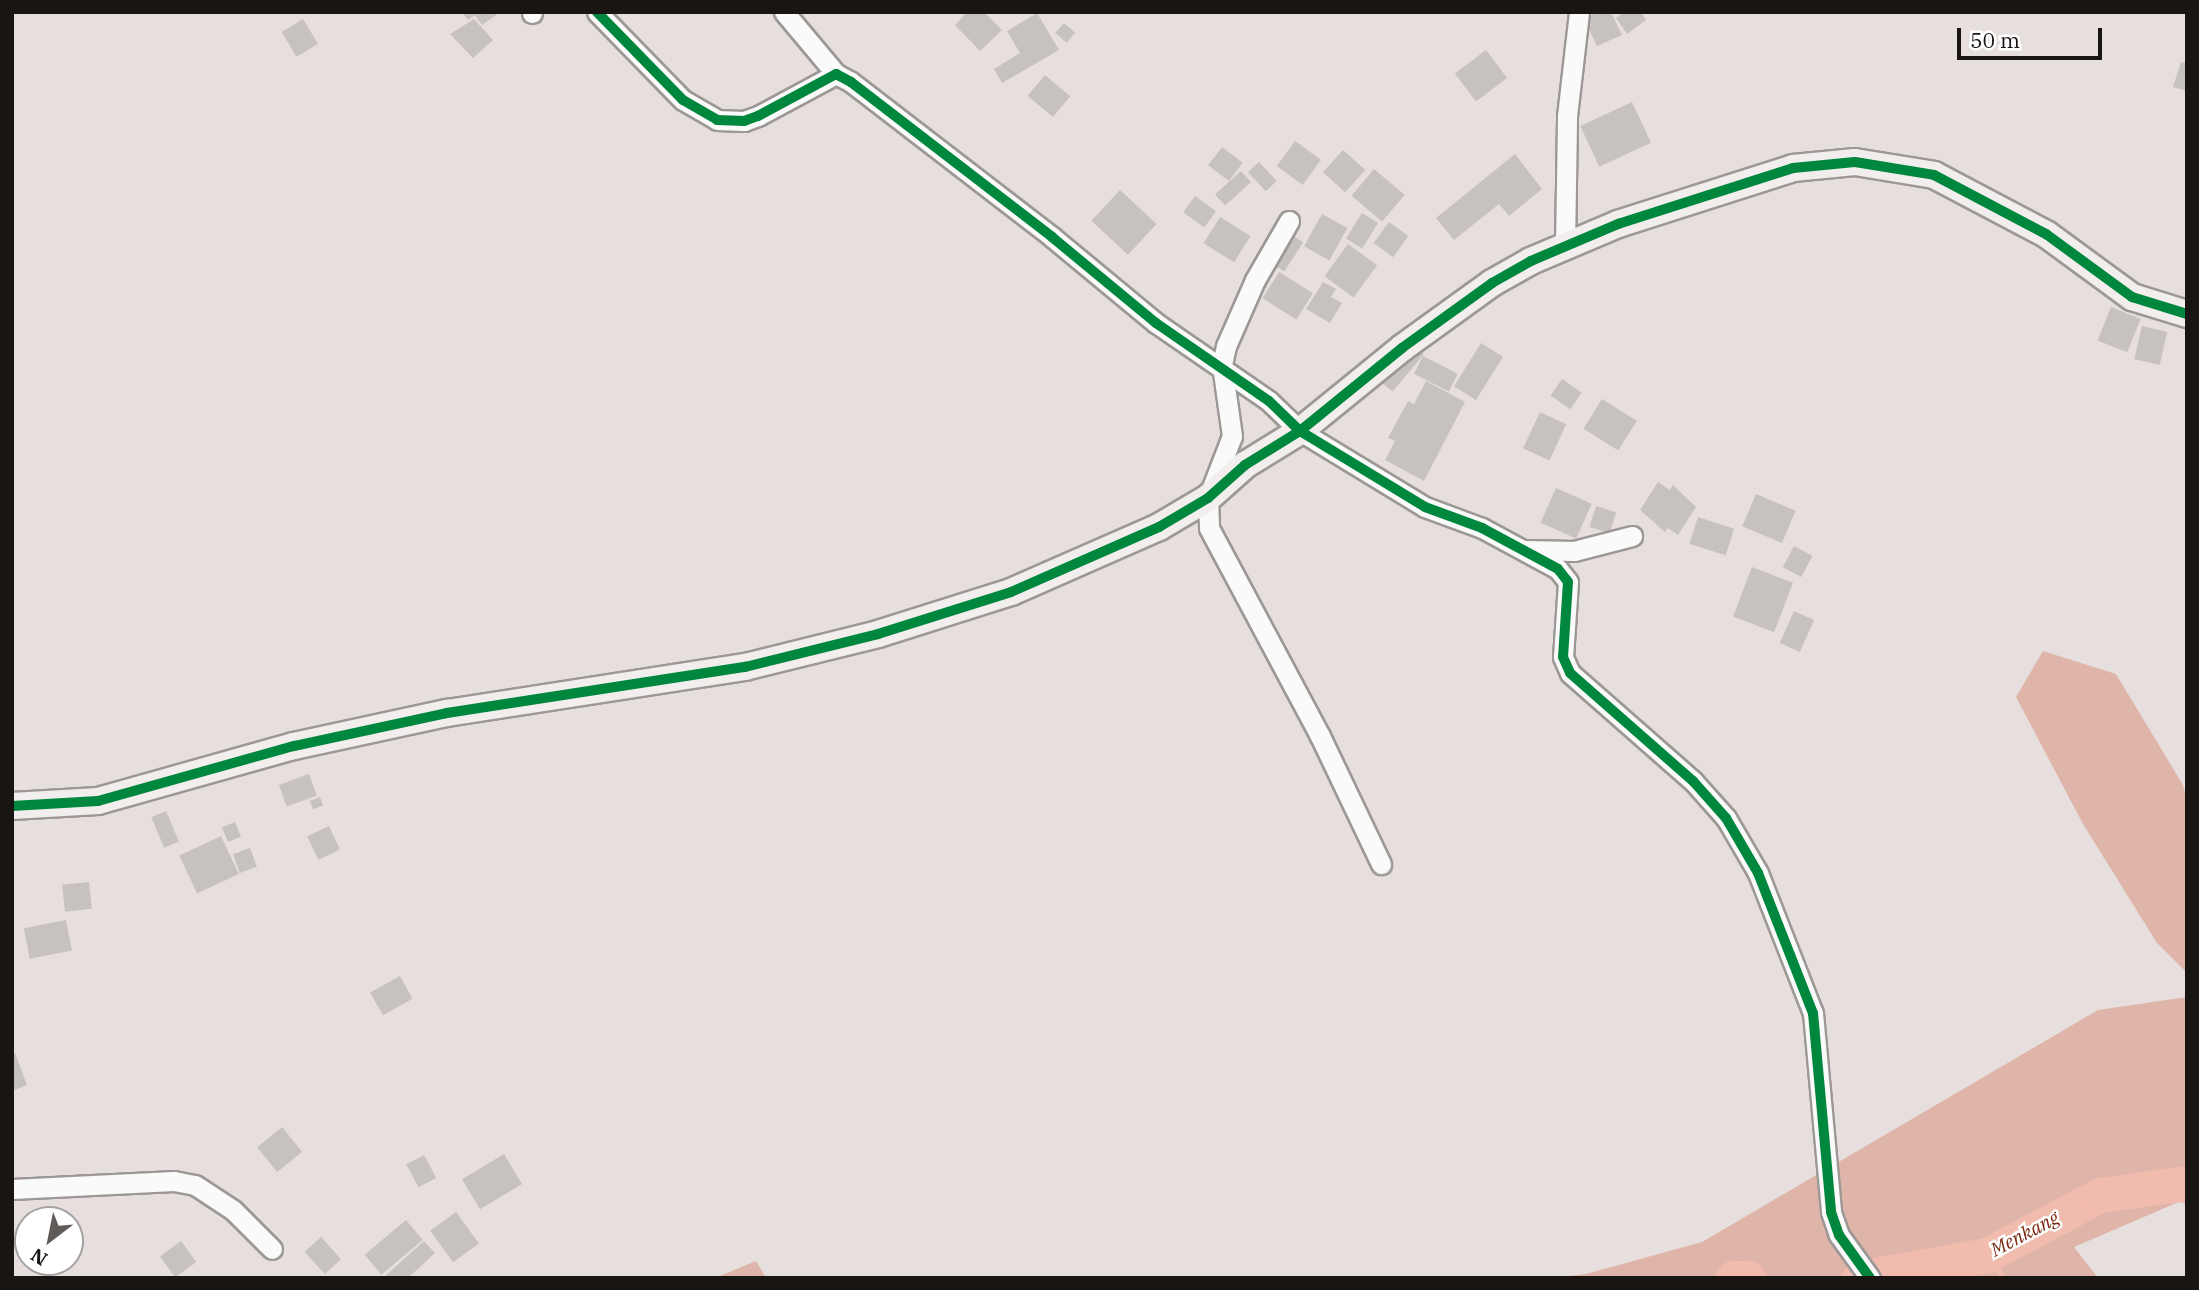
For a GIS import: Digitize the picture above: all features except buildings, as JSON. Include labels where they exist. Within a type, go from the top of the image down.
[{"type":"street","points":[[597,12],[658,76],[717,120],[744,121],[758,116],[836,74]]},
{"type":"street","points":[[784,12],[836,74],[1052,237],[1156,323],[1222,365],[1300,431],[1425,507],[1525,550],[1558,569],[1568,582],[1563,657],[1570,673],[1693,781],[1726,818],[1758,873],[1814,1013],[1827,1186],[1839,1235],[1870,1278]]},
{"type":"street","points":[[1565,247],[1567,116],[1579,12]]},
{"type":"street","points":[[12,806],[98,801],[294,746],[434,716],[745,667],[1011,592],[1159,527],[1208,498],[1245,465],[1300,431],[1375,368],[1492,283],[1618,224],[1793,168],[1855,162],[1891,165],[1934,175],[1975,192],[2046,234],[2132,297],[2187,314]]},
{"type":"street","points":[[1289,221],[1255,280],[1222,365],[1232,436],[1208,498],[1209,528],[1315,725],[1381,864]]},
{"type":"street","points":[[1525,550],[1574,551],[1632,536]]},
{"type":"street","points":[[12,1189],[174,1181],[195,1185],[233,1210],[272,1249]]},
{"type":"shaded area","points":[[2043,651],[2116,674],[2183,785],[2187,799],[2187,973],[2157,943],[2083,824],[2016,697]]},
{"type":"shaded area","points":[[2187,997],[2187,1205],[2181,1201],[2074,1247],[2098,1278],[1553,1278],[1586,1274],[1702,1242],[2098,1010]]},
{"type":"shaded area","points":[[756,1261],[766,1278],[715,1278]]},
{"type":"waterway","name":"Menkang","points":[[1859,1278],[1987,1255],[2100,1195],[2187,1183]]},
{"type":"waterway","points":[[1987,1255],[2004,1278]]},
{"type":"waterway","name":"Menkang","points":[[1733,1278],[1748,1278]]},
{"type":"cycle path","points":[[597,12],[683,100],[717,120],[744,121],[758,116],[836,74],[851,82],[1052,237],[1156,323],[1269,401],[1300,431],[1425,507],[1482,528],[1558,569],[1568,582],[1563,657],[1570,673],[1693,781],[1726,818],[1758,873],[1813,1013],[1831,1212],[1839,1235],[1870,1278]]},
{"type":"cycle path","points":[[12,806],[98,801],[294,746],[447,713],[745,667],[878,634],[1011,592],[1159,527],[1208,498],[1245,465],[1300,431],[1402,348],[1492,283],[1531,261],[1618,224],[1793,168],[1855,162],[1934,175],[2046,234],[2132,297],[2187,314]]}]
